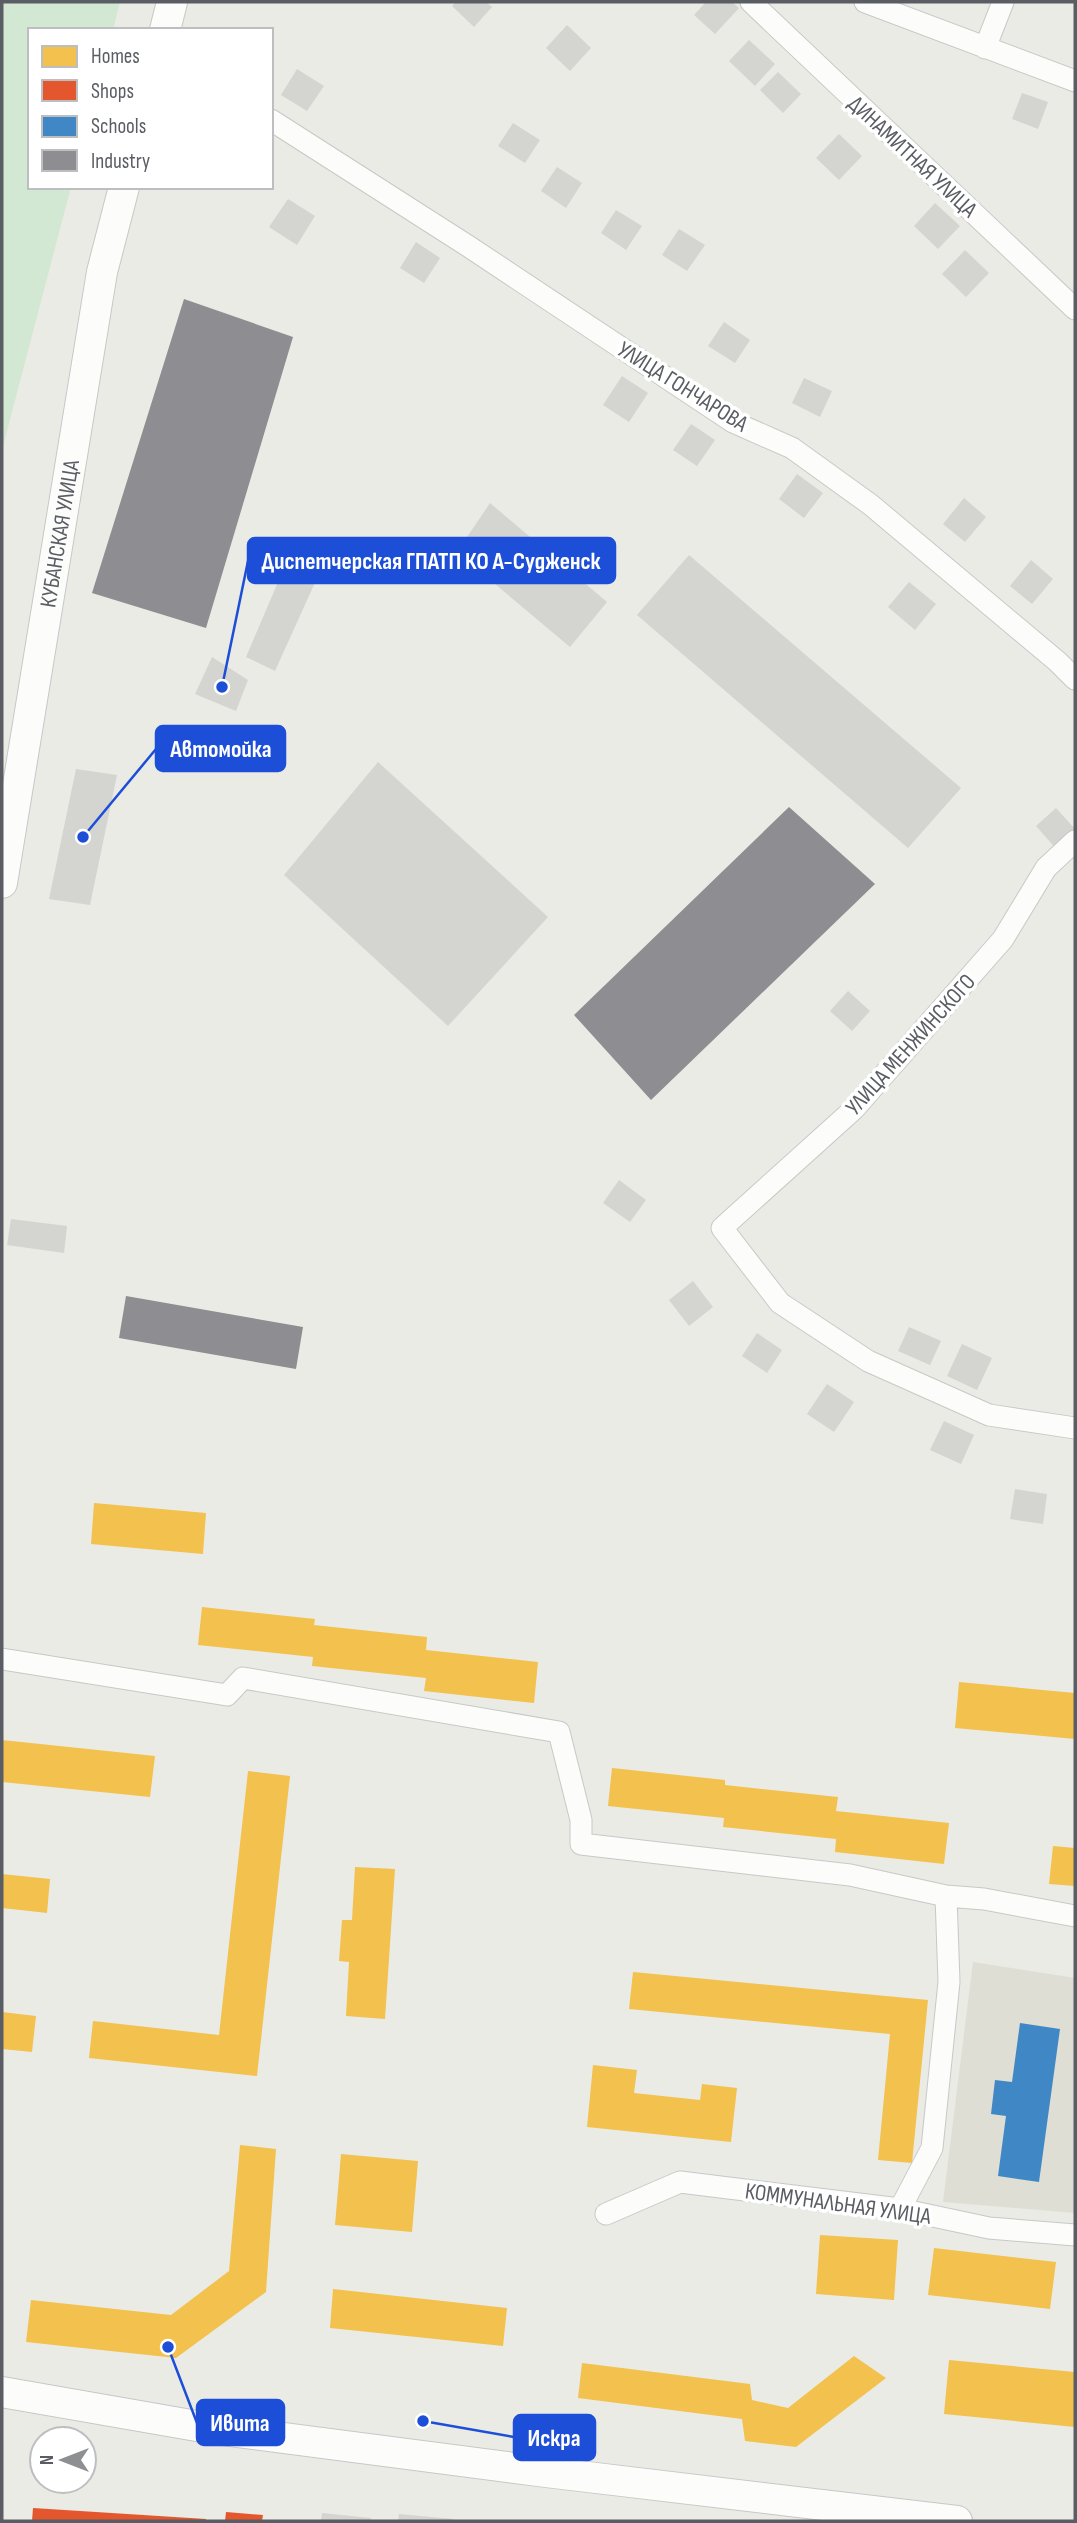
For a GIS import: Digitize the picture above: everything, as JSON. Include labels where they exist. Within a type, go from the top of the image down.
[{"type":"main road","points":[[165,28],[172,2]]},
{"type":"main road","name":"КУБАНСКАЯ УЛИЦА","points":[[2,883],[102,272],[123,189]]},
{"type":"main road","points":[[2,2392],[243,2433],[533,2471],[957,2521]]},
{"type":"street","name":"ДИНАМИТНАЯ УЛИЦА","points":[[751,2],[1075,309]]},
{"type":"street","points":[[864,2],[1075,81]]},
{"type":"street","points":[[985,48],[1003,2]]},
{"type":"street","name":"УЛИЦА ГОНЧАРОВА","points":[[273,121],[468,246],[733,422],[792,448],[871,505],[1075,679]]},
{"type":"street","name":"УЛИЦА МЕНЖИНСКОГО","points":[[1075,841],[1046,868],[1003,939],[854,1109],[722,1228],[780,1303],[869,1361],[989,1415],[1075,1428]]},
{"type":"street","points":[[2,1659],[227,1695],[243,1678],[559,1732],[581,1820],[581,1844],[850,1875],[946,1896],[984,1899],[1075,1916]]},
{"type":"street","points":[[900,2209],[932,2148],[948,1982],[946,1896]]},
{"type":"street","name":"КОММУНАЛЬНАЯ УЛИЦА","points":[[606,2214],[680,2182],[900,2209],[989,2228],[1075,2235]]},
{"type":"shaded area","points":[[973,1962],[1075,1978],[1075,2213],[943,2202]]},
{"type":"green space","points":[[2,2],[120,2],[114,28],[28,28],[28,189],[70,189],[2,450]]},
{"type":"building: Homes","points":[[94,1503],[206,1513],[203,1554],[91,1544]]},
{"type":"building: Homes","points":[[202,1607],[315,1619],[314,1625],[427,1637],[426,1650],[538,1662],[534,1703],[424,1691],[426,1678],[312,1666],[313,1657],[198,1645]]},
{"type":"building: Homes","points":[[959,1682],[1075,1693],[1075,1739],[955,1728]]},
{"type":"building: Homes","points":[[2,1740],[155,1756],[150,1797],[2,1782]]},
{"type":"building: Homes","points":[[612,1768],[725,1780],[725,1785],[838,1797],[836,1811],[949,1823],[944,1864],[835,1852],[836,1839],[723,1827],[724,1818],[608,1806]]},
{"type":"building: Homes","points":[[248,1771],[290,1776],[257,2076],[89,2058],[93,2021],[219,2035]]},
{"type":"building: Homes","points":[[1053,1846],[1075,1848],[1075,1886],[1049,1884]]},
{"type":"building: Homes","points":[[355,1867],[395,1869],[385,2019],[346,2016],[349,1962],[339,1961],[342,1920],[352,1920]]},
{"type":"building: Homes","points":[[2,1874],[50,1879],[47,1913],[2,1908]]},
{"type":"building: Homes","points":[[633,1972],[928,2000],[912,2163],[878,2160],[890,2034],[629,2009]]},
{"type":"building: Homes","points":[[2,2012],[36,2016],[32,2052],[2,2049]]},
{"type":"building: Homes","points":[[593,2065],[637,2070],[634,2093],[700,2100],[702,2084],[737,2088],[731,2142],[587,2127]]},
{"type":"building: Homes","points":[[240,2145],[276,2149],[266,2292],[176,2358],[26,2342],[31,2300],[171,2315],[229,2271]]},
{"type":"building: Homes","points":[[341,2154],[418,2161],[412,2232],[335,2225]]},
{"type":"building: Homes","points":[[820,2235],[898,2240],[894,2300],[816,2294]]},
{"type":"building: Homes","points":[[934,2248],[1056,2262],[1050,2309],[928,2295]]},
{"type":"building: Homes","points":[[333,2289],[507,2308],[503,2346],[330,2328]]},
{"type":"building: Homes","points":[[854,2356],[886,2378],[796,2447],[745,2441],[742,2419],[578,2398],[582,2363],[750,2384],[752,2400],[788,2408]]},
{"type":"building: Homes","points":[[949,2360],[1075,2372],[1075,2427],[944,2414]]},
{"type":"building: Shops","points":[[33,2508],[206,2519],[206,2521],[32,2521]]},
{"type":"building: Shops","points":[[226,2512],[263,2515],[262,2521],[225,2521]]},
{"type":"building: Schools","points":[[1020,2023],[1060,2029],[1039,2182],[998,2176],[1006,2116],[991,2114],[995,2080],[1012,2082]]},
{"type":"building: Industry","points":[[184,299],[293,337],[206,628],[92,593]]},
{"type":"building: Industry","points":[[789,807],[875,884],[651,1100],[574,1015]]},
{"type":"building: Industry","points":[[126,1296],[303,1327],[296,1369],[119,1338]]},
{"type":"building: Other","points":[[456,2],[486,2],[492,7],[474,27],[452,6]]},
{"type":"building: Other","points":[[706,2],[732,2],[739,8],[715,34],[694,15]]},
{"type":"building: Other","points":[[567,25],[591,48],[570,71],[546,48]]},
{"type":"building: Other","points":[[749,40],[775,64],[755,86],[729,61]]},
{"type":"building: Other","points":[[297,69],[324,86],[307,111],[281,95]]},
{"type":"building: Other","points":[[778,72],[801,94],[783,113],[760,90]]},
{"type":"building: Other","points":[[1022,93],[1048,102],[1038,129],[1012,119]]},
{"type":"building: Other","points":[[513,123],[540,140],[525,163],[498,146]]},
{"type":"building: Other","points":[[839,134],[862,156],[839,180],[816,158]]},
{"type":"building: Other","points":[[557,167],[582,183],[566,208],[541,191]]},
{"type":"building: Other","points":[[288,199],[315,216],[297,245],[269,227]]},
{"type":"building: Other","points":[[935,203],[960,226],[938,249],[914,226]]},
{"type":"building: Other","points":[[616,210],[642,226],[626,250],[601,233]]},
{"type":"building: Other","points":[[679,229],[705,245],[687,271],[662,255]]},
{"type":"building: Other","points":[[416,242],[440,258],[424,283],[400,268]]},
{"type":"building: Other","points":[[965,250],[989,273],[966,297],[942,274]]},
{"type":"building: Other","points":[[724,322],[750,340],[735,363],[708,346]]},
{"type":"building: Other","points":[[622,376],[648,393],[629,422],[603,405]]},
{"type":"building: Other","points":[[804,378],[832,391],[820,417],[792,403]]},
{"type":"building: Other","points":[[691,424],[715,440],[697,466],[673,450]]},
{"type":"building: Other","points":[[797,474],[823,493],[804,518],[779,499]]},
{"type":"building: Other","points":[[964,498],[986,517],[965,542],[943,524]]},
{"type":"building: Other","points":[[490,503],[607,602],[570,647],[457,552]]},
{"type":"building: Other","points":[[296,540],[327,556],[275,671],[246,657]]},
{"type":"building: Other","points":[[689,555],[961,788],[908,848],[637,615]]},
{"type":"building: Other","points":[[1031,560],[1053,579],[1032,604],[1010,586]]},
{"type":"building: Other","points":[[909,582],[936,604],[915,630],[888,607]]},
{"type":"building: Other","points":[[212,657],[248,680],[236,711],[195,694]]},
{"type":"building: Other","points":[[378,762],[548,917],[448,1026],[284,875]]},
{"type":"building: Other","points":[[76,769],[117,775],[90,905],[49,899]]},
{"type":"building: Other","points":[[1056,808],[1075,829],[1075,835],[1058,851],[1036,826]]},
{"type":"building: Other","points":[[848,991],[870,1011],[852,1031],[830,1011]]},
{"type":"building: Other","points":[[619,1180],[646,1200],[630,1222],[603,1203]]},
{"type":"building: Other","points":[[11,1219],[67,1226],[64,1253],[7,1245]]},
{"type":"building: Other","points":[[693,1281],[713,1307],[689,1326],[669,1300]]},
{"type":"building: Other","points":[[909,1327],[941,1341],[930,1365],[898,1351]]},
{"type":"building: Other","points":[[757,1333],[782,1350],[767,1373],[742,1356]]},
{"type":"building: Other","points":[[962,1344],[992,1358],[977,1390],[947,1376]]},
{"type":"building: Other","points":[[827,1384],[854,1402],[834,1432],[807,1414]]},
{"type":"building: Other","points":[[944,1421],[974,1435],[961,1464],[930,1450]]},
{"type":"building: Other","points":[[1015,1489],[1047,1494],[1043,1524],[1010,1519]]},
{"type":"building: Other","points":[[322,2513],[371,2518],[370,2521],[321,2521]]},
{"type":"building: Other","points":[[399,2514],[453,2519],[453,2521],[398,2521]]},
{"type":"place","name":"Диспетчерская ГПАТП КО А-Судженск","points":[[222,687]]},
{"type":"place","name":"Автомойка","points":[[83,837]]},
{"type":"place","name":"Ивита","points":[[168,2347]]},
{"type":"place","name":"Искра","points":[[423,2421]]}]
